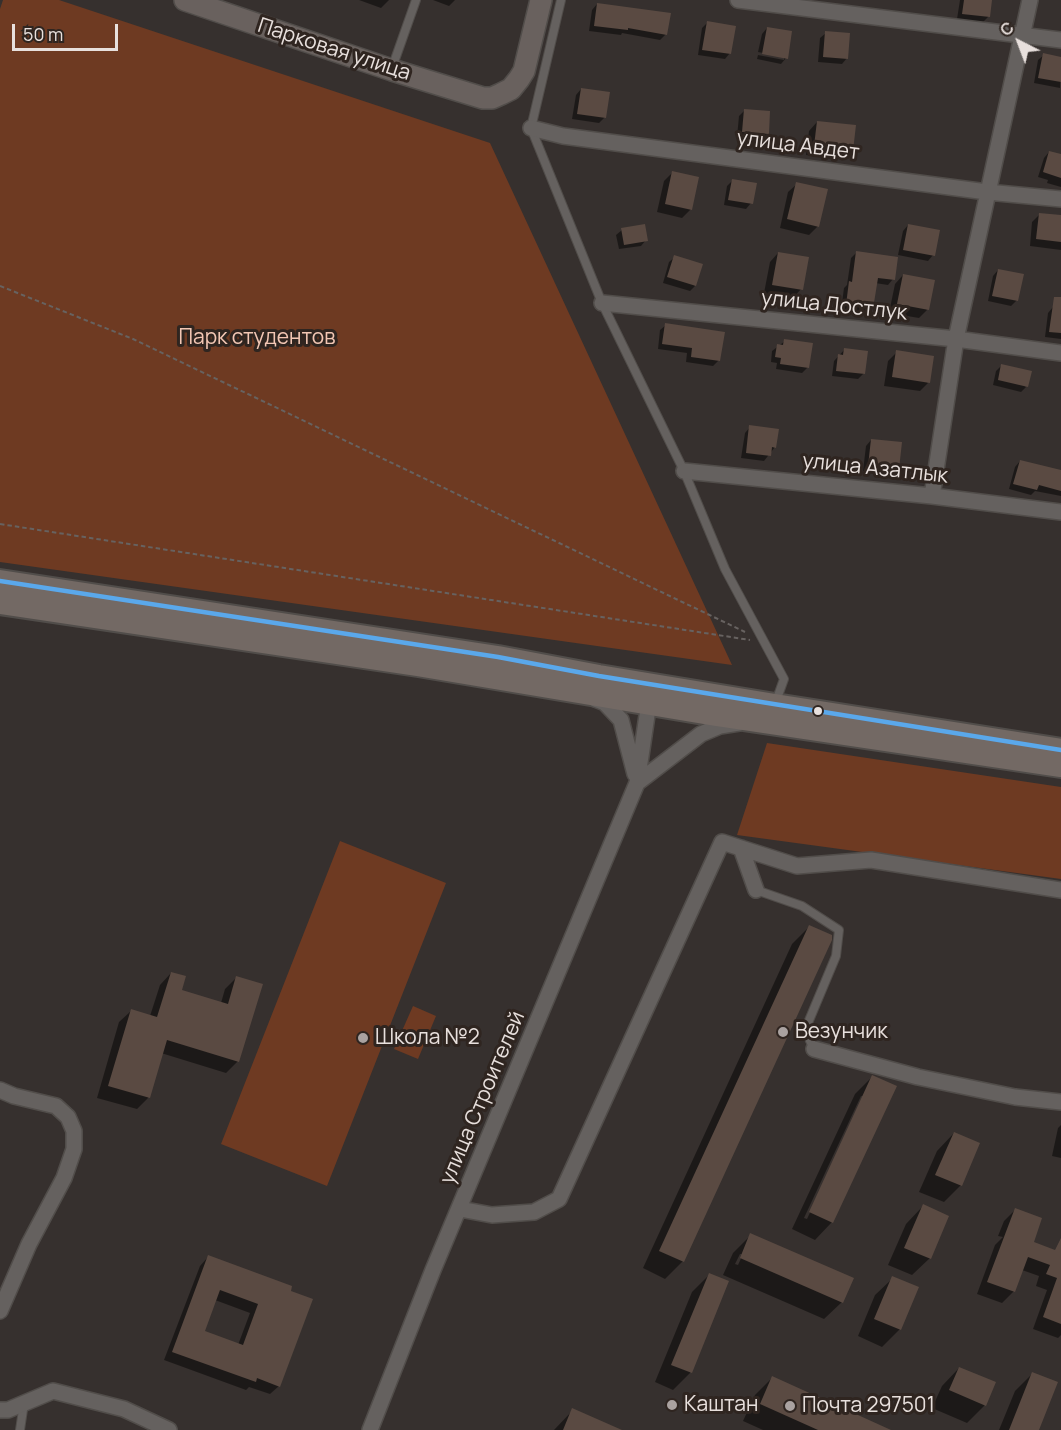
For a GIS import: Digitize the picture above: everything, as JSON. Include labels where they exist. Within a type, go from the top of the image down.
[{"type":"main road","points":[[0,581],[498,657],[751,720],[1061,766]]},
{"type":"main road","points":[[0,603],[578,691],[650,694],[775,705],[1061,750]]},
{"type":"street","name":"Парковая улица","points":[[185,0],[392,70],[483,98],[492,98],[511,89],[524,71],[541,0]]},
{"type":"street","points":[[738,0],[1061,40]]},
{"type":"street","points":[[932,496],[956,339],[1030,0]]},
{"type":"street","name":"улица Авдет","points":[[531,128],[563,136],[987,192],[1061,199]]},
{"type":"street","name":"улица Достлук","points":[[602,303],[956,339],[1061,353]]},
{"type":"street","name":"улица Азатлык","points":[[684,471],[932,496],[1061,512]]},
{"type":"street","points":[[578,691],[605,703],[621,720],[637,783],[701,734],[720,726],[751,720]]},
{"type":"street","name":"улица Строителей","points":[[370,1430],[637,783],[650,694]]},
{"type":"street","points":[[460,1209],[492,1215],[534,1212],[559,1198],[722,842],[797,866],[871,860],[1061,890]]},
{"type":"street","points":[[741,848],[756,890]]},
{"type":"street","points":[[814,1049],[918,1077],[1015,1097],[1061,1102]]},
{"type":"street","points":[[0,1090],[14,1096],[56,1106],[68,1117],[74,1131],[74,1149],[64,1178],[29,1244],[0,1311]]},
{"type":"street","points":[[0,1410],[8,1410],[53,1391],[124,1409],[169,1430]]},
{"type":"lane","points":[[392,70],[416,0]]},
{"type":"lane","points":[[561,0],[531,128],[602,303],[684,471],[725,569],[784,679],[775,705]]},
{"type":"lane","points":[[756,890],[802,906],[839,930],[836,956],[805,1030],[814,1049]]},
{"type":"lane","points":[[20,1430],[24,1404]]},
{"type":"path","points":[[0,286],[133,339],[765,642]]},
{"type":"path","points":[[0,524],[765,642]]},
{"type":"green space","name":"Парк студентов","points":[[3,0],[59,0],[490,143],[732,665],[0,562],[0,9]]},
{"type":"green space","points":[[767,743],[1061,787],[1061,879],[737,835]]},
{"type":"green space","points":[[340,841],[446,883],[327,1186],[221,1144]]},
{"type":"green space","points":[[413,1006],[436,1016],[418,1059],[394,1049]]},
{"type":"building","points":[[964,0],[992,0],[990,17],[962,14]]},
{"type":"building","points":[[597,3],[671,13],[667,35],[628,28],[628,30],[594,26]]},
{"type":"building","points":[[707,21],[736,26],[731,54],[702,50]]},
{"type":"building","points":[[767,27],[792,31],[788,59],[762,54]]},
{"type":"building","points":[[825,31],[850,33],[848,59],[823,57]]},
{"type":"building","points":[[1043,53],[1061,57],[1061,82],[1038,78]]},
{"type":"building","points":[[581,88],[610,92],[606,118],[577,114]]},
{"type":"building","points":[[744,109],[770,111],[769,134],[742,132]]},
{"type":"building","points":[[817,121],[856,125],[853,151],[814,146]]},
{"type":"building","points":[[1049,151],[1061,154],[1061,178],[1043,172]]},
{"type":"building","points":[[672,171],[699,177],[692,210],[665,204]]},
{"type":"building","points":[[732,179],[757,183],[753,204],[728,200]]},
{"type":"building","points":[[796,182],[828,189],[819,227],[787,219]]},
{"type":"building","points":[[1039,213],[1061,215],[1061,242],[1036,239]]},
{"type":"building","points":[[645,224],[648,241],[624,245],[621,228]]},
{"type":"building","points":[[908,224],[940,230],[935,256],[903,250]]},
{"type":"building","points":[[856,251],[898,257],[895,280],[878,278],[873,309],[846,305]]},
{"type":"building","points":[[778,252],[809,257],[803,290],[772,285]]},
{"type":"building","points":[[674,255],[703,264],[696,286],[667,277]]},
{"type":"building","points":[[998,269],[1024,274],[1018,301],[992,296]]},
{"type":"building","points":[[903,274],[935,280],[929,310],[897,304]]},
{"type":"building","points":[[1054,297],[1061,297],[1061,333],[1049,332]]},
{"type":"building","points":[[665,323],[725,332],[720,361],[691,357],[692,348],[662,344]]},
{"type":"building","points":[[784,339],[813,343],[809,368],[780,364],[781,358],[775,357],[777,344],[783,345]]},
{"type":"building","points":[[844,348],[868,351],[865,374],[836,371],[838,354],[843,355]]},
{"type":"building","points":[[896,350],[934,356],[930,383],[892,377]]},
{"type":"building","points":[[1001,364],[1032,371],[1028,387],[998,380]]},
{"type":"building","points":[[749,425],[779,429],[776,448],[772,447],[771,456],[746,453]]},
{"type":"building","points":[[871,439],[902,442],[899,469],[868,466]]},
{"type":"building","points":[[1020,460],[1061,470],[1061,491],[1039,485],[1037,490],[1013,484]]},
{"type":"building","points":[[809,925],[832,935],[832,940],[684,1262],[659,1251]]},
{"type":"building","points":[[171,972],[186,976],[182,990],[228,1004],[236,976],[263,984],[239,1062],[167,1040],[150,1098],[108,1086],[131,1009],[157,1017]]},
{"type":"building","points":[[872,1075],[897,1086],[833,1223],[809,1212]]},
{"type":"building","points":[[954,1132],[980,1143],[962,1186],[935,1175]]},
{"type":"building","points":[[923,1204],[949,1216],[931,1259],[904,1248]]},
{"type":"building","points":[[1015,1208],[1042,1218],[1034,1242],[1055,1250],[1061,1238],[1061,1324],[1043,1317],[1057,1278],[1046,1274],[1050,1265],[1028,1257],[1015,1292],[987,1282]]},
{"type":"building","points":[[750,1233],[854,1278],[843,1303],[740,1258]]},
{"type":"building","points":[[208,1255],[292,1286],[291,1291],[313,1299],[280,1387],[257,1378],[256,1382],[172,1352]],"holes":[[[220,1290],[258,1304],[243,1345],[205,1331]]]},
{"type":"building","points":[[709,1273],[729,1281],[692,1373],[671,1365]]},
{"type":"building","points":[[892,1276],[919,1287],[901,1330],[874,1319]]},
{"type":"building","points":[[959,1367],[996,1382],[986,1406],[949,1390]]},
{"type":"building","points":[[1032,1372],[1058,1382],[1039,1430],[1009,1430]]},
{"type":"building","points":[[772,1376],[891,1430],[818,1430],[760,1404]]},
{"type":"building","points":[[572,1408],[622,1430],[563,1430]]},
{"type":"transit line","points":[[0,581],[498,657],[599,676],[1061,750]]},
{"type":"place","name":"Везунчик","points":[[783,1032]]},
{"type":"place","name":"Школа №2","points":[[363,1038]]},
{"type":"place","name":"Каштан","points":[[672,1405]]},
{"type":"place","name":"Почта 297501","points":[[790,1406]]}]
